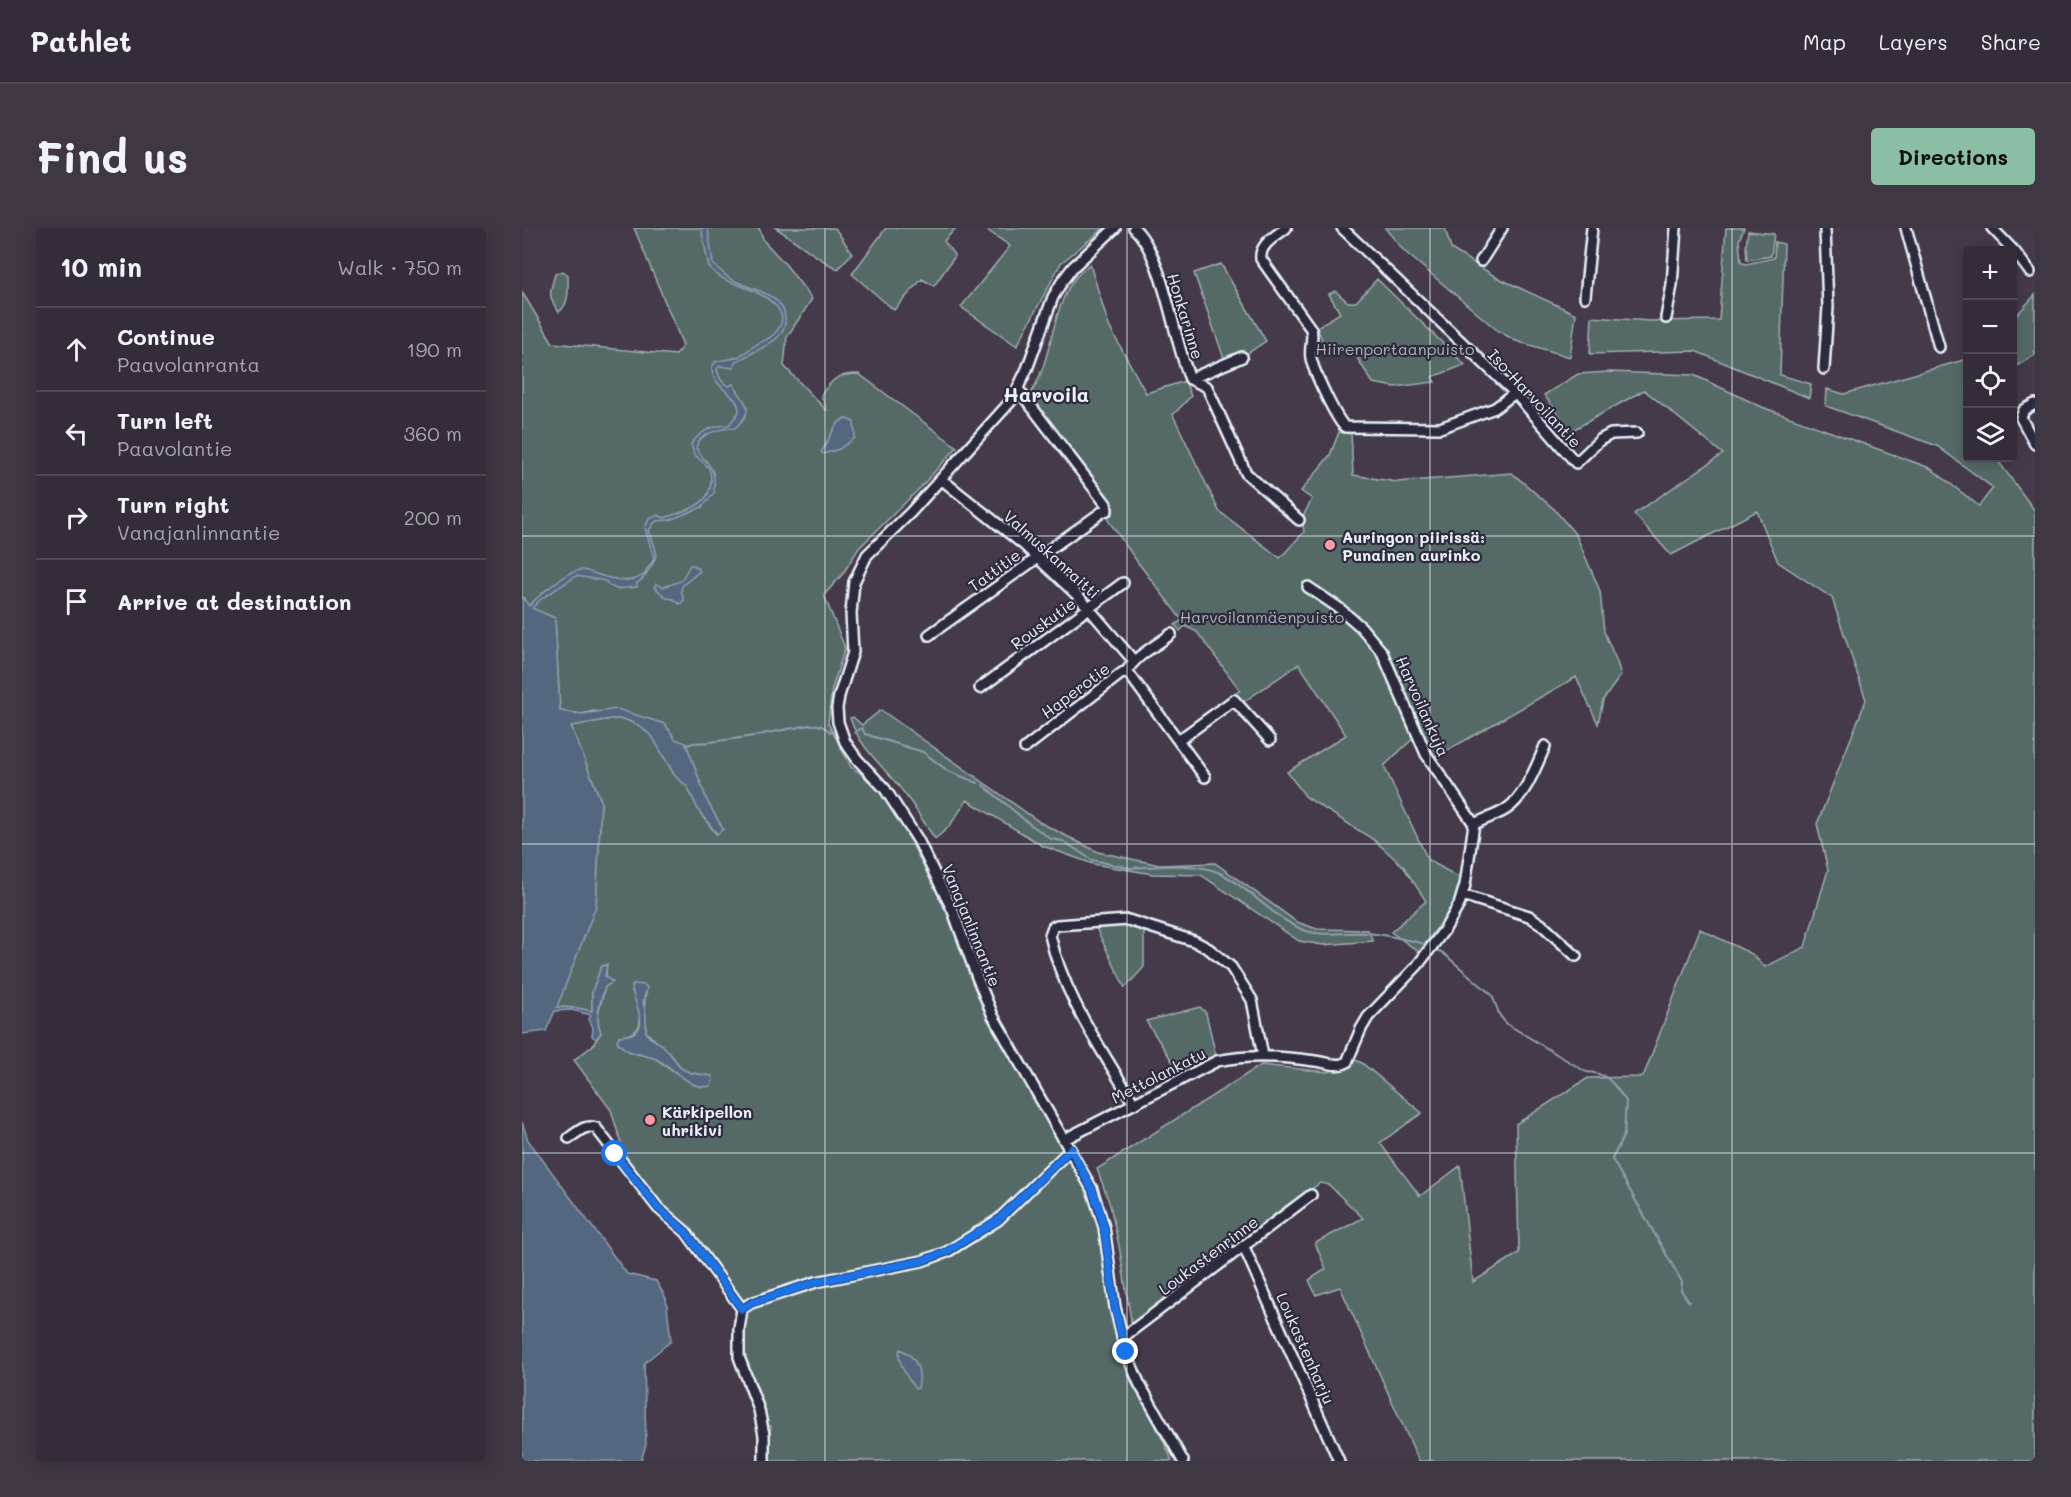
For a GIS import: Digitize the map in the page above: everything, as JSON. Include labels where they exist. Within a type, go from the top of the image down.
[{"type":"street","name":"Vanajanlinnantie","points":[[1115,228],[1062,280],[1053,297],[1018,389],[1003,411],[867,555],[857,574],[852,595],[853,652],[837,708],[838,722],[845,742],[857,759],[885,789],[918,840],[953,911],[993,1016],[1092,1189],[1104,1227],[1115,1307],[1122,1338],[1139,1383],[1183,1461]]},
{"type":"street","name":"Honkarinne","points":[[1134,228],[1147,244],[1161,282],[1190,379],[1208,387],[1246,473],[1299,520]]},
{"type":"street","points":[[1286,228],[1263,247],[1260,252],[1261,259],[1311,329],[1311,359],[1335,413],[1345,427],[1440,428],[1495,408],[1515,393]]},
{"type":"street","name":"Iso-Harvoilantie","points":[[1342,228],[1515,393],[1576,463],[1600,440],[1611,434],[1637,434]]},
{"type":"street","points":[[1481,261],[1502,228]]},
{"type":"street","points":[[1585,297],[1592,228]]},
{"type":"street","points":[[1666,318],[1672,285],[1676,228]]},
{"type":"street","points":[[1906,228],[1939,347]]},
{"type":"street","points":[[1992,228],[2030,272]]},
{"type":"street","points":[[1824,369],[1828,307],[1826,229]]},
{"type":"street","points":[[1190,379],[1242,357]]},
{"type":"street","name":"Tattitie","points":[[929,635],[1107,510],[1106,504],[1018,389]]},
{"type":"street","points":[[2035,404],[2024,410],[2020,418],[2035,444]]},
{"type":"street","name":"Valmuskanraitti","points":[[941,479],[1037,557],[1089,608],[1133,660]]},
{"type":"street","name":"Rouskutie","points":[[980,688],[1123,583]]},
{"type":"street","name":"Harvoilankuja","points":[[1308,587],[1339,608],[1361,627],[1382,652],[1426,753],[1474,824]]},
{"type":"street","name":"Haperotie","points":[[1025,748],[1090,696],[1127,671],[1133,660],[1154,648],[1171,634]]},
{"type":"street","points":[[1127,671],[1205,777]]},
{"type":"street","points":[[1179,740],[1234,700],[1270,740]]},
{"type":"street","points":[[1545,746],[1532,776],[1514,802],[1506,810],[1474,824],[1462,895],[1529,916],[1576,956]]},
{"type":"street","name":"Mettolankatu","points":[[1065,1139],[1217,1061],[1263,1056],[1342,1065],[1350,1059],[1368,1017],[1417,966],[1460,905],[1462,895]]},
{"type":"street","points":[[1134,1104],[1067,986],[1050,935],[1053,927],[1057,925],[1128,920],[1194,941],[1209,949],[1231,967],[1252,1000],[1263,1056]]},
{"type":"street","points":[[569,1138],[584,1127],[596,1128],[658,1208],[686,1232],[742,1309],[739,1357],[759,1410],[764,1435],[764,1461]]},
{"type":"street","points":[[742,1309],[752,1303],[816,1282],[922,1261],[946,1252],[998,1220],[1071,1149]]},
{"type":"street","name":"Loukastenrinne","points":[[1122,1338],[1311,1195]]},
{"type":"street","name":"Loukastenharju","points":[[1244,1247],[1335,1459]]},
{"type":"green space","points":[[634,228],[759,228],[764,241],[812,299],[787,337],[784,366],[827,411],[821,395],[829,385],[841,376],[859,374],[957,447],[919,489],[859,548],[842,575],[824,595],[845,648],[832,689],[828,723],[851,767],[880,792],[899,819],[948,914],[993,1030],[1012,1058],[1089,1193],[1100,1232],[1113,1313],[1122,1352],[1132,1380],[1172,1461],[766,1461],[771,1426],[765,1424],[742,1352],[742,1327],[747,1310],[696,1237],[655,1201],[628,1166],[611,1110],[574,1060],[592,1046],[601,1033],[598,1014],[607,965],[601,967],[592,992],[592,1011],[556,1007],[596,906],[601,801],[571,726],[611,719],[624,719],[638,725],[652,736],[675,776],[687,786],[699,811],[716,834],[723,829],[707,801],[686,744],[675,739],[665,724],[594,711],[582,714],[560,711],[555,618],[530,608],[522,596],[522,292],[553,343],[676,355],[683,345]],"holes":[[[647,989],[644,1005],[646,1032],[669,1052],[682,1069],[711,1076],[694,1085],[654,1058],[630,1052],[619,1036],[629,1035],[639,1027],[640,1014],[632,991]]]},
{"type":"green space","points":[[776,228],[835,228],[852,253],[838,269]]},
{"type":"green space","points":[[886,228],[956,228],[944,241],[955,256],[934,286],[922,279],[894,310],[852,274]]},
{"type":"green space","points":[[984,228],[1104,228],[1061,263],[1017,346],[961,307],[1010,246]]},
{"type":"green space","points":[[1385,228],[1445,228],[1451,249],[1496,277],[1576,314],[1570,357],[1516,341],[1498,331],[1404,251]]},
{"type":"green space","points":[[1726,228],[1744,228],[1739,240],[1741,262],[1746,264],[1774,258],[1775,242],[1784,244],[1780,375],[1811,384],[1809,398],[1695,351],[1590,354],[1592,317],[1650,321],[1719,320]]},
{"type":"green space","points":[[1748,231],[1774,234],[1771,256],[1747,260]]},
{"type":"green space","name":"Harvoilanmäenpuisto","points":[[1090,264],[1109,326],[1146,393],[1185,381],[1191,396],[1173,415],[1219,511],[1280,558],[1304,532],[1302,518],[1312,499],[1301,491],[1330,455],[1339,432],[1351,432],[1353,475],[1397,482],[1512,473],[1554,509],[1576,535],[1600,591],[1604,632],[1621,675],[1603,700],[1598,724],[1576,677],[1434,758],[1421,731],[1384,766],[1428,860],[1462,879],[1452,908],[1419,952],[1391,932],[1426,901],[1403,866],[1374,840],[1306,797],[1287,772],[1346,735],[1299,664],[1242,703],[1235,694],[1240,690],[1197,632],[1185,626],[1180,631],[1175,625],[1182,620],[1108,520],[1106,512],[1110,511],[1028,398],[1042,369],[1065,294],[1075,279]]},
{"type":"green space","points":[[1221,264],[1266,341],[1242,357],[1226,364],[1194,273]]},
{"type":"green space","points":[[563,271],[568,275],[568,295],[563,309],[559,312],[551,298],[551,290],[555,274]]},
{"type":"green space","name":"Hiirenportaanpuisto","points":[[1377,279],[1465,365],[1432,377],[1435,382],[1395,387],[1373,383],[1352,350],[1334,348],[1326,350],[1317,327],[1340,313],[1329,294],[1335,291],[1348,302],[1356,302]]},
{"type":"green space","points":[[2035,295],[2035,355],[2017,366],[2017,354],[2017,315]]},
{"type":"green space","points":[[1963,360],[1963,462],[1999,462],[2035,511],[2035,1461],[1419,1461],[1340,1287],[1316,1295],[1309,1280],[1326,1269],[1315,1243],[1363,1218],[1329,1185],[1320,1183],[1132,1326],[1110,1205],[1097,1169],[1261,1065],[1328,1072],[1345,1066],[1351,1058],[1362,1063],[1422,1113],[1380,1143],[1420,1196],[1460,1166],[1473,1282],[1519,1253],[1516,1124],[1588,1078],[1643,1077],[1700,929],[1752,954],[1765,967],[1805,947],[1828,870],[1817,824],[1866,700],[1832,598],[1778,562],[1757,511],[1671,555],[1634,514],[1723,454],[1644,390],[1571,431],[1544,395],[1578,374],[1609,372],[1694,375],[1762,407],[1930,468],[1979,506],[1993,488],[1937,446],[1826,406],[1827,389],[1844,394]]},
{"type":"green space","points":[[881,710],[1041,823],[1098,852],[1160,865],[1215,863],[1297,922],[1317,929],[1368,930],[1373,941],[1323,945],[1299,941],[1201,875],[1153,874],[1093,864],[1043,846],[967,800],[949,827],[935,839],[906,795],[865,747],[850,718],[853,717],[862,725]]},
{"type":"green space","points":[[1131,924],[1144,928],[1144,967],[1125,988],[1095,926]]},
{"type":"green space","points":[[1200,1007],[1206,1013],[1216,1056],[1181,1075],[1146,1021]]},
{"type":"water","points":[[701,228],[708,228],[713,264],[738,283],[772,297],[783,310],[785,321],[782,332],[772,342],[739,360],[733,368],[720,366],[717,369],[724,383],[729,386],[733,384],[745,401],[747,411],[746,416],[735,428],[711,432],[698,443],[696,448],[713,471],[714,493],[702,507],[670,520],[656,521],[649,530],[656,549],[655,558],[645,577],[637,583],[637,587],[616,589],[605,581],[576,576],[541,599],[532,608],[555,618],[560,711],[582,714],[617,709],[665,724],[675,739],[686,743],[707,801],[723,829],[717,834],[699,811],[687,786],[675,776],[652,736],[638,725],[624,719],[611,719],[571,726],[601,801],[596,906],[557,1007],[592,1011],[592,992],[601,967],[607,964],[605,977],[613,982],[605,987],[601,999],[598,1016],[601,1033],[596,1039],[592,1036],[593,1028],[589,1019],[591,1015],[572,1010],[555,1011],[546,1031],[522,1034],[522,596],[529,606],[562,578],[576,571],[586,570],[621,580],[634,579],[645,574],[654,558],[645,528],[649,519],[658,515],[664,518],[693,507],[706,497],[710,489],[709,468],[694,454],[691,444],[707,430],[729,425],[739,412],[735,400],[716,381],[712,367],[715,362],[738,357],[770,338],[781,322],[782,316],[770,301],[752,290],[720,277],[709,267]]},
{"type":"water","points":[[845,418],[854,422],[855,438],[839,449],[823,454],[821,452],[834,429]]},
{"type":"water","points":[[690,565],[694,565],[700,571],[683,585],[681,590],[684,600],[680,604],[667,598],[654,587],[656,584],[663,587],[681,581]]},
{"type":"water","points":[[634,984],[645,985],[647,989],[643,1001],[646,1032],[649,1037],[663,1045],[682,1069],[711,1076],[713,1080],[711,1086],[695,1085],[659,1061],[629,1051],[617,1041],[619,1036],[631,1034],[637,1030],[640,1024],[633,993]]},
{"type":"water","points":[[522,1122],[528,1140],[627,1274],[656,1281],[666,1298],[671,1341],[644,1363],[646,1444],[641,1461],[522,1461]]},
{"type":"water","points":[[900,1349],[911,1356],[917,1365],[918,1388],[915,1389],[903,1370]]},
{"type":"waterway","points":[[795,728],[818,725],[830,732],[839,733]]},
{"type":"waterway","points":[[748,737],[793,728]]},
{"type":"waterway","points":[[854,733],[862,728],[865,734],[923,752],[948,771],[978,783]]},
{"type":"waterway","points":[[711,742],[747,737]]},
{"type":"waterway","points":[[694,743],[710,742]]},
{"type":"waterway","points":[[686,745],[694,743]]},
{"type":"waterway","points":[[983,785],[1051,839],[1063,841],[1092,860],[1130,868]]},
{"type":"waterway","points":[[1130,868],[1201,867],[1232,880],[1270,910],[1309,932],[1373,934],[1429,945]]},
{"type":"waterway","points":[[1435,949],[1443,953],[1492,995],[1500,1016],[1507,1024],[1586,1072],[1605,1077],[1626,1101],[1624,1135],[1612,1159],[1682,1282],[1681,1290],[1689,1302]]},
{"type":"place","name":"Auringon piirissä: Punainen aurinko","points":[[1330,545]]},
{"type":"place","name":"Kärkipellon uhrikivi","points":[[650,1120]]},
{"type":"district","name":"Harvoila","points":[[1046,394]]},
{"type":"route","points":[[615,1154],[658,1208],[686,1232],[742,1309],[752,1303],[816,1282],[922,1261],[940,1255],[998,1220],[1071,1149],[1092,1189],[1104,1227],[1115,1307],[1126,1352]]}]
